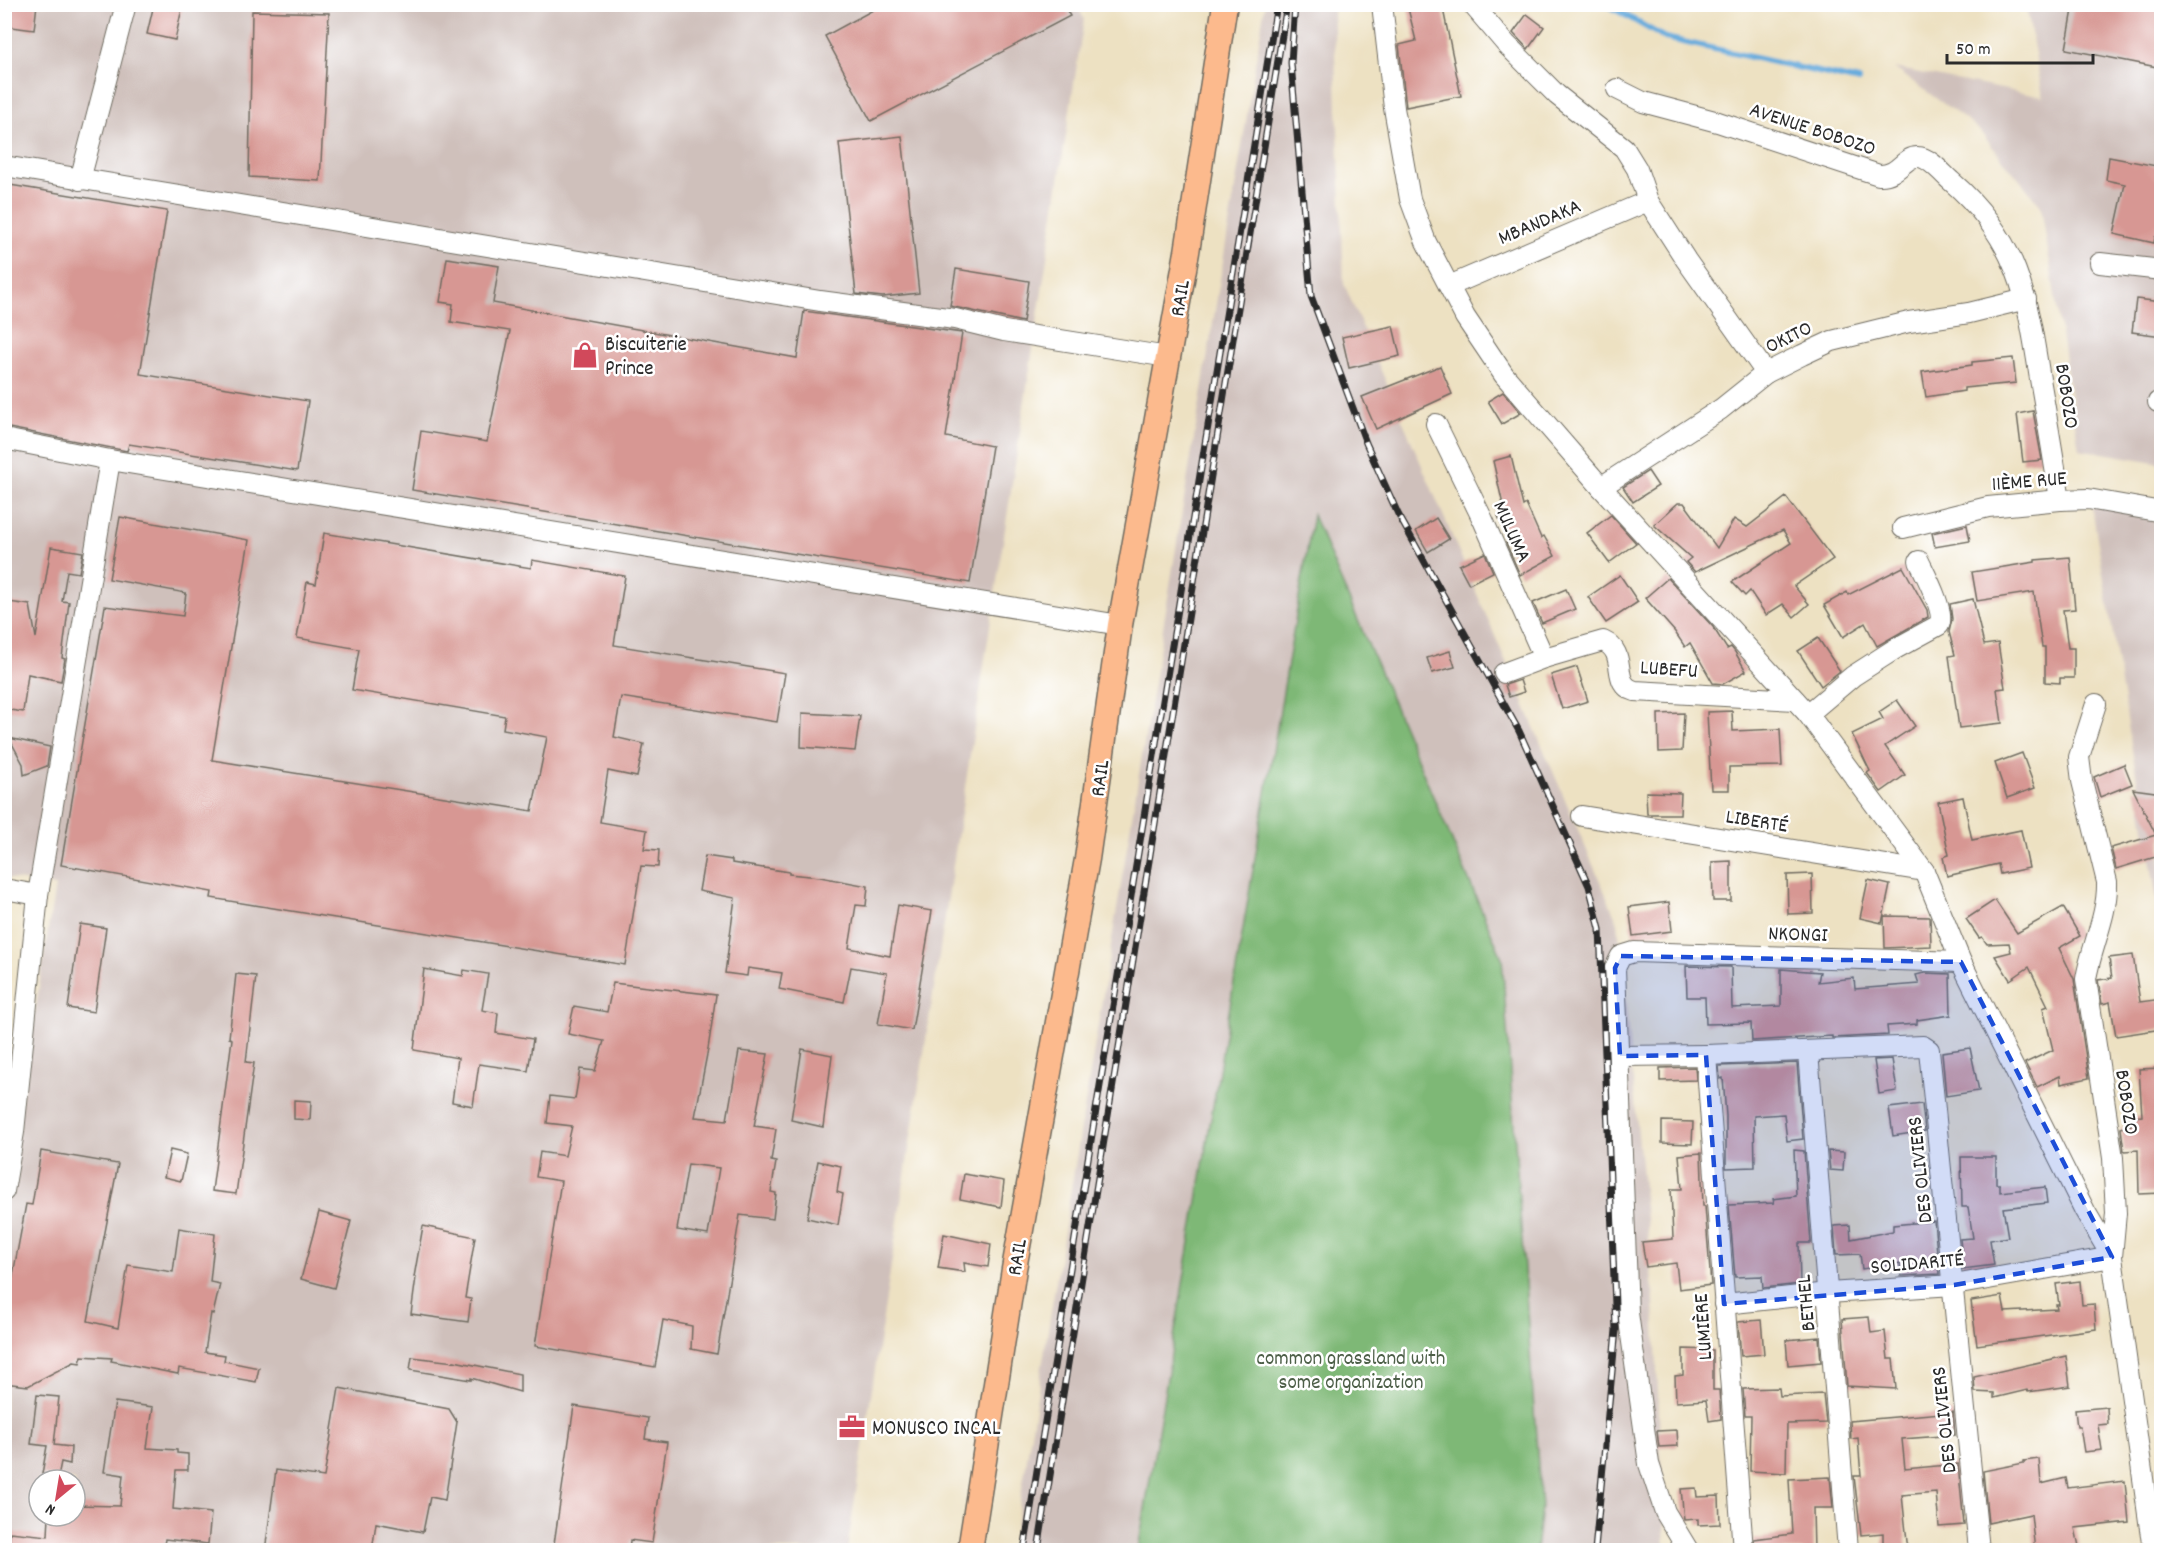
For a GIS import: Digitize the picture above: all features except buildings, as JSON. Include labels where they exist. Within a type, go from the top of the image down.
[{"type":"main road","name":"RAIL","points":[[970,1551],[1014,1269],[1087,859],[1120,624],[1187,252],[1225,4]]},
{"type":"street","points":[[80,180],[126,4]]},
{"type":"street","points":[[1382,4],[1394,108],[1410,198],[1426,242],[1465,317],[1504,375],[1601,487],[1802,707],[1924,871],[1961,962],[2085,1211],[2112,1257]]},
{"type":"street","points":[[1472,4],[1506,44],[1557,95],[1624,148],[1637,169],[1648,201],[1686,260],[1766,373]]},
{"type":"street","name":"AVENUE BOBOZO","points":[[1617,89],[1643,102],[1718,122],[1879,175],[1892,174],[1917,156],[1926,159],[1991,222],[2011,258],[2026,299]]},
{"type":"street","points":[[4,166],[776,294],[955,319],[1004,331],[1168,357]]},
{"type":"street","name":"MBANDAKA","points":[[1449,286],[1648,201]]},
{"type":"street","points":[[2100,263],[2162,270]]},
{"type":"street","name":"OKITO","points":[[1601,487],[1721,410],[1766,373],[1832,341],[1909,322],[1968,313],[2026,299]]},
{"type":"street","name":"BOBOZO","points":[[2026,299],[2060,500]]},
{"type":"street","name":"MULUMA","points":[[1436,424],[1483,520],[1544,658]]},
{"type":"street","points":[[4,439],[111,460],[1120,624]]},
{"type":"street","points":[[4,1191],[9,1131],[38,895],[111,460]]},
{"type":"street","name":"11ÈME RUE","points":[[1903,528],[1988,507],[2060,500],[2088,499],[2162,512]]},
{"type":"street","points":[[1802,707],[1895,649],[1939,625],[1940,611],[1919,561]]},
{"type":"street","name":"LUBEFU","points":[[1504,673],[1544,658],[1603,641],[1612,645],[1617,653],[1622,681],[1628,689],[1802,707]]},
{"type":"street","name":"BOBOZO","points":[[2096,704],[2079,757],[2082,781],[2107,882],[2107,895],[2086,980],[2113,1158],[2116,1213],[2112,1257],[2153,1551]]},
{"type":"street","name":"LIBERTÉ","points":[[1582,816],[1924,871]]},
{"type":"street","points":[[4,889],[38,895]]},
{"type":"street","name":"NKONGI","points":[[1620,1056],[1615,968],[1620,956],[1634,952],[1961,962]]},
{"type":"street","name":"DES OLIVIERS","points":[[1808,1052],[1923,1046],[1929,1050],[1980,1551]]},
{"type":"street","points":[[1689,1551],[1665,1512],[1647,1452],[1628,1313],[1620,1056],[1808,1052]]},
{"type":"street","name":"BETHEL","points":[[1808,1052],[1848,1551]]},
{"type":"street","name":"LUMIÈRE","points":[[1706,1055],[1743,1551]]},
{"type":"street","name":"SOLIDARITÉ","points":[[1724,1304],[1828,1293],[1954,1285],[2112,1257]]},
{"type":"highlighted area","points":[[1621,956],[1961,962],[2112,1257],[1954,1285],[1724,1304],[1706,1055],[1620,1056],[1615,968]]},
{"type":"shaded area","points":[[5,5],[1077,5],[1084,19],[847,1550],[5,1550],[5,1200],[55,886],[5,878]]},
{"type":"shaded area","points":[[1265,5],[1333,5],[1344,284],[1618,923],[1654,1302],[1665,1550],[1012,1550]]},
{"type":"shaded area","points":[[2026,5],[2161,5],[2161,463],[2079,449],[2041,206],[1977,128],[1894,68],[2043,97]]},
{"type":"shaded area","points":[[2091,501],[2161,513],[2161,925]]},
{"type":"green space","name":"common grassland with some organization","points":[[1313,515],[1502,958],[1541,1508],[1536,1550],[1138,1550]]},
{"type":"waterway","points":[[1606,4],[1665,38],[1859,81]]},
{"type":"railway","points":[[1024,1550],[1277,4]]},
{"type":"railway","points":[[1038,1550],[1287,4]]},
{"type":"railway","points":[[1295,4],[1291,63],[1311,296],[1366,443],[1398,514],[1519,731],[1589,886],[1600,929],[1616,1330],[1595,1550]]},
{"type":"place","name":"Biscuiterie Prince","points":[[585,355]]},
{"type":"place","name":"MONUSCO INCAL","points":[[852,1427]]}]
